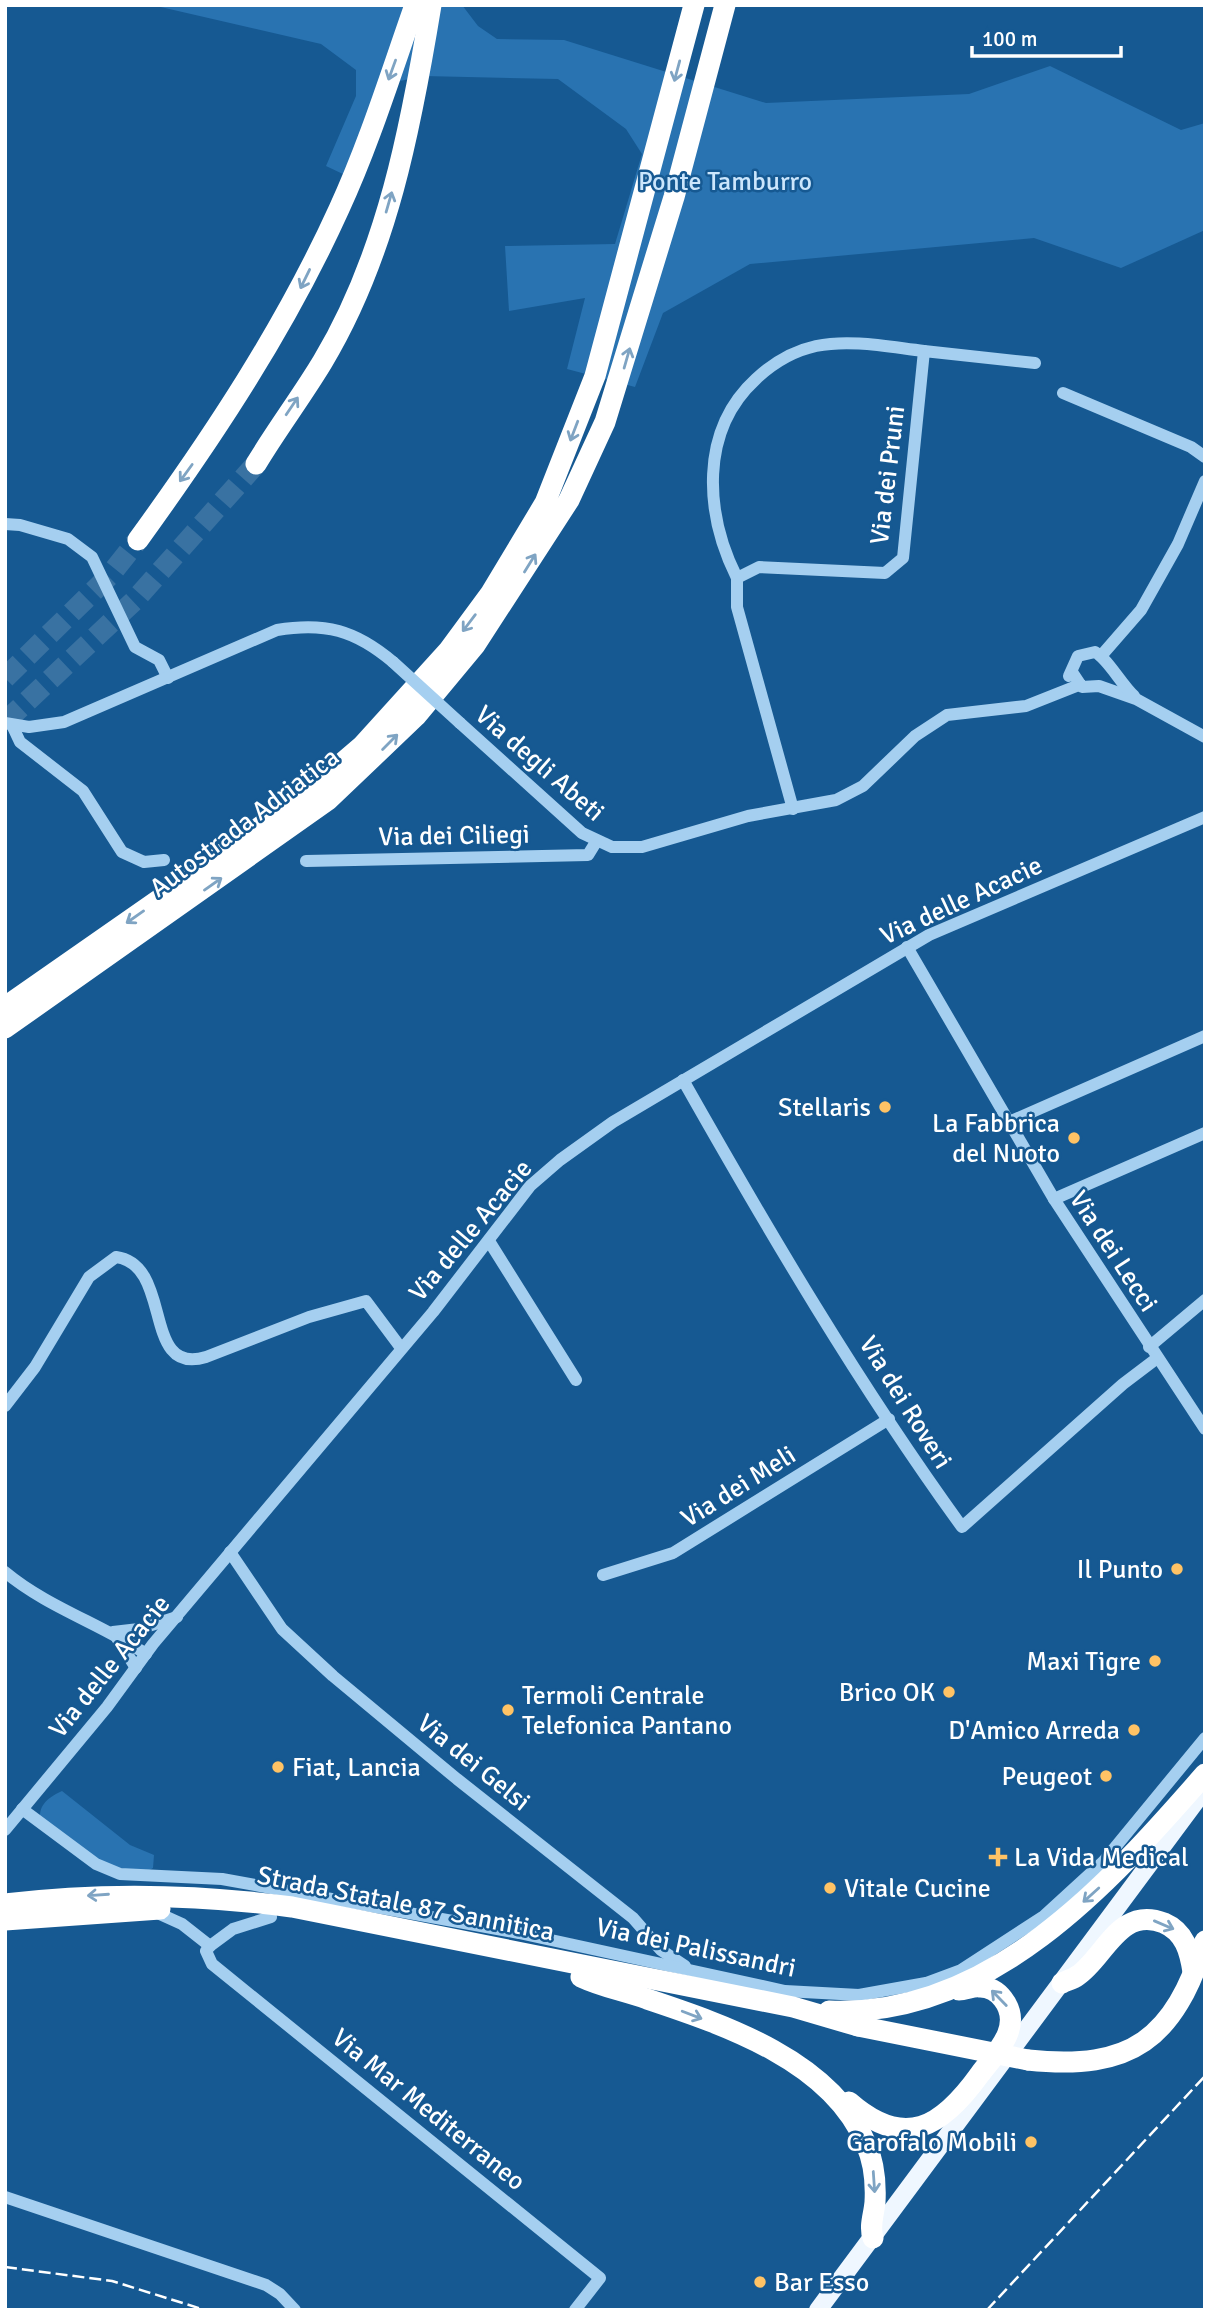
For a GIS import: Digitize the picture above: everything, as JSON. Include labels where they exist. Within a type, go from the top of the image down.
[{"type":"highway","points":[[138,540],[210,441],[296,297],[340,208],[415,5]]},
{"type":"highway","points":[[256,464],[324,360],[379,237],[414,105],[430,5]]},
{"type":"highway","name":"Autostrada Adriatica","points":[[5,1007],[200,871],[333,771],[404,702],[449,650],[491,593],[545,503],[595,376],[694,5]]},
{"type":"highway","name":"Autostrada Adriatica","points":[[5,1028],[328,800],[416,716],[475,645],[528,568],[569,500],[605,422],[622,374],[725,5]]},
{"type":"highway","points":[[5,1040],[157,923]]},
{"type":"highway","points":[[943,1992],[1029,1946],[1068,1915],[1130,1857],[1205,1774]]},
{"type":"highway","name":"Strada Statale 87 Sannitica","points":[[5,1901],[107,1894],[221,1898],[268,1904],[793,2007]]},
{"type":"highway","name":"Strada Statale 87 Sannitica","points":[[5,1920],[148,1909],[223,1911],[271,1917],[581,1977]]},
{"type":"highway","points":[[1062,1983],[1078,1976],[1119,1931],[1148,1920],[1167,1924],[1177,1931],[1189,1951],[1193,1974]]},
{"type":"highway","points":[[581,1977],[1056,2063],[1087,2061],[1122,2053],[1142,2044],[1157,2033],[1177,2010],[1205,1941]]},
{"type":"highway","points":[[581,1977],[679,2010],[746,2037],[804,2071],[836,2100],[859,2129],[870,2156],[875,2191],[870,2228],[873,2238]]},
{"type":"highway","points":[[793,2007],[833,2011],[870,2009],[943,1992],[988,1988],[1006,2003],[1011,2021],[1006,2040],[954,2108],[935,2122],[901,2129],[880,2125],[849,2102],[836,2100]]},
{"type":"highway","points":[[793,2007],[859,2026]]},
{"type":"main road","points":[[818,2310],[1205,1789]]},
{"type":"street","points":[[793,809],[737,607],[737,578],[717,519],[712,465],[718,435],[732,407],[749,385],[768,368],[795,352],[815,346],[858,344],[1035,363]]},
{"type":"street","name":"Via dei Pruni","points":[[737,578],[759,567],[885,573],[903,558],[924,351]]},
{"type":"street","points":[[1063,393],[1191,447],[1205,457]]},
{"type":"street","points":[[1101,656],[1141,610],[1178,544],[1205,481]]},
{"type":"street","points":[[5,524],[20,524],[68,539],[92,557],[135,647],[159,660],[168,678]]},
{"type":"street","name":"Via degli Abeti","points":[[8,724],[46,726],[64,722],[277,630],[307,625],[337,629],[365,640],[393,662],[530,788],[596,842],[612,847],[642,847],[748,816],[793,809],[850,794],[886,766],[924,728],[947,715],[1026,706],[1079,685],[1089,689],[1099,686],[1136,699],[1205,737]]},
{"type":"street","name":"Via degli Abeti","points":[[1057,692],[1072,672],[1074,662],[1081,654],[1091,652],[1101,656],[1136,699]]},
{"type":"street","points":[[1099,686],[1107,678],[1109,668]]},
{"type":"street","points":[[1072,672],[1079,685]]},
{"type":"street","points":[[8,724],[20,742],[83,790],[122,852],[144,862],[164,860]]},
{"type":"street","name":"Via delle Acacie","points":[[5,1830],[150,1649],[489,1241],[530,1186],[560,1160],[613,1122],[907,947],[969,915],[1205,817]]},
{"type":"street","name":"Via dei Ciliegi","points":[[306,861],[588,855],[596,842]]},
{"type":"street","name":"Via dei Lecci","points":[[907,947],[1054,1199],[1156,1359],[1205,1429]]},
{"type":"street","points":[[1009,1122],[1205,1036]]},
{"type":"street","name":"Via dei Roveri","points":[[683,1080],[743,1185],[889,1419],[962,1527],[1123,1384],[1156,1359]]},
{"type":"street","points":[[1054,1199],[1205,1133]]},
{"type":"street","points":[[489,1241],[576,1380]]},
{"type":"street","points":[[5,1406],[35,1367],[89,1277],[107,1261],[116,1257],[126,1259],[147,1277],[169,1348],[179,1359],[192,1361],[206,1357],[309,1317],[366,1301],[401,1348]]},
{"type":"street","points":[[1149,1347],[1205,1300]]},
{"type":"street","name":"Via dei Meli","points":[[603,1575],[673,1553],[889,1419]]},
{"type":"street","name":"Via dei Gelsi","points":[[230,1552],[282,1629],[333,1676],[457,1779],[633,1917],[661,1950],[686,1967],[715,1977]]},
{"type":"street","points":[[5,1572],[53,1603],[150,1649]]},
{"type":"street","points":[[113,1632],[139,1629],[178,1616]]},
{"type":"street","points":[[139,1629],[150,1649]]},
{"type":"street","points":[[113,1632],[136,1668]]},
{"type":"street","name":"Via dei Palissandri","points":[[22,1809],[96,1864],[120,1874],[222,1879],[316,1894],[552,1940],[785,1992],[859,1995],[926,1983],[961,1970],[1044,1916],[1103,1861],[1205,1738]]},
{"type":"street","points":[[148,1909],[182,1924],[210,1946],[233,1929],[271,1917]]},
{"type":"street","name":"Via Mar Mediterraneo","points":[[210,1946],[206,1951],[212,1964],[600,2278],[575,2310]]},
{"type":"street","points":[[5,2197],[266,2285],[280,2294],[295,2310]]},
{"type":"green space","name":"Ponte Tamburro","points":[[152,5],[462,5],[478,26],[497,39],[564,40],[766,103],[969,94],[1050,66],[1181,130],[1205,123],[1205,230],[1121,268],[1034,238],[750,264],[663,313],[635,387],[567,369],[585,298],[509,311],[505,246],[615,244],[642,154],[626,129],[558,79],[424,76],[376,86],[375,111],[345,175],[326,166],[356,96],[356,70],[321,44]]},
{"type":"green space","points":[[62,1791],[130,1845],[154,1855],[153,1868],[141,1872],[126,1871],[111,1865],[78,1845],[40,1816],[44,1804]]},
{"type":"tunnel","points":[[5,722],[135,600],[256,464]]},
{"type":"tunnel","points":[[5,678],[110,575],[138,540]]},
{"type":"railway","points":[[987,2310],[1205,2076]]},
{"type":"railway","points":[[5,2267],[112,2281],[205,2310]]},
{"type":"place","name":"Stellaris","points":[[885,1107]]},
{"type":"place","name":"La Fabbrica del Nuoto","points":[[1074,1138]]},
{"type":"place","name":"Il Punto","points":[[1177,1569]]},
{"type":"place","name":"Maxi Tigre","points":[[1155,1661]]},
{"type":"place","name":"Brico OK","points":[[949,1692]]},
{"type":"place","name":"Termoli Centrale Telefonica Pantano","points":[[508,1710]]},
{"type":"place","name":"D'Amico Arreda","points":[[1134,1730]]},
{"type":"place","name":"Fiat, Lancia","points":[[278,1767]]},
{"type":"place","name":"Peugeot","points":[[1106,1776]]},
{"type":"place","name":"La Vida Medical","points":[[998,1857]]},
{"type":"place","name":"Vitale Cucine","points":[[830,1888]]},
{"type":"place","name":"Garofalo Mobili","points":[[1031,2142]]},
{"type":"place","name":"Bar Esso","points":[[760,2282]]}]
